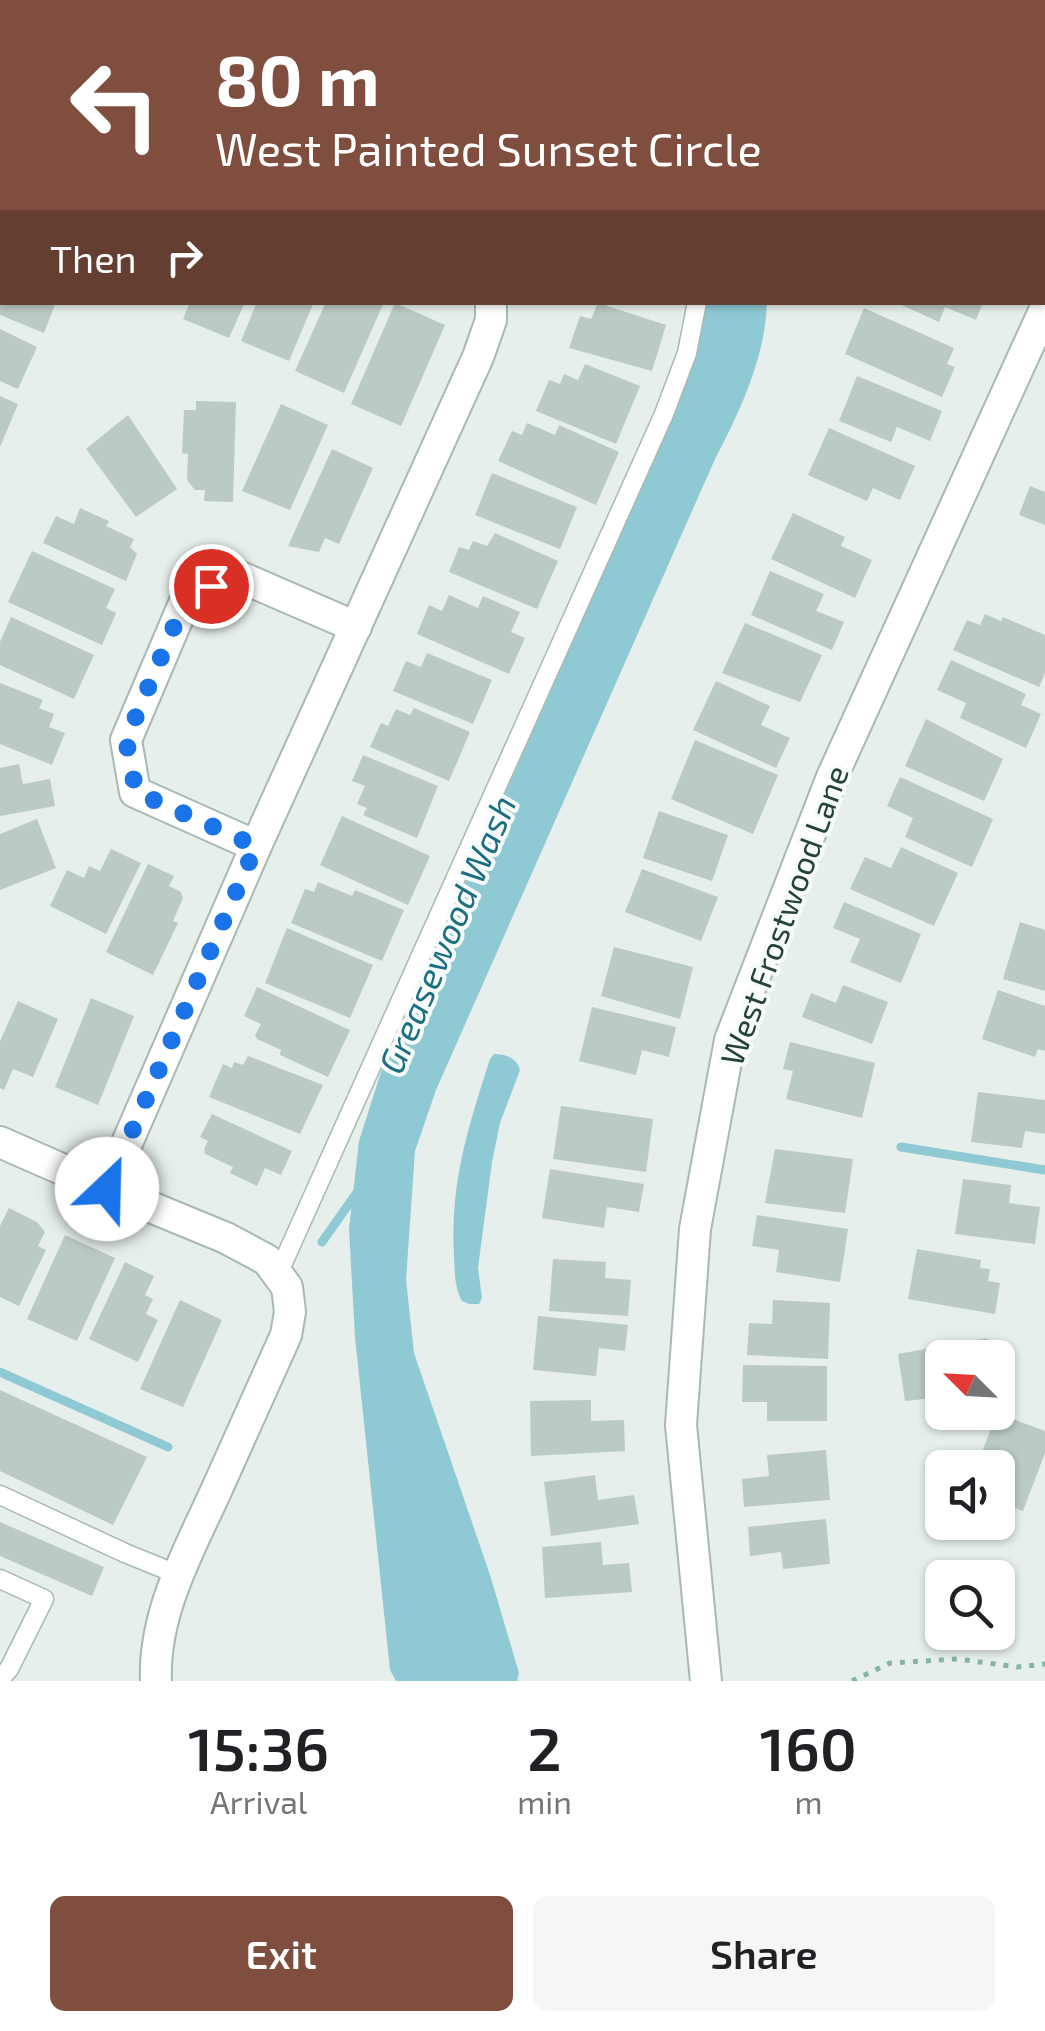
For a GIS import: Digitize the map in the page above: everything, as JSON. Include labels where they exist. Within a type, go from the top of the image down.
[{"type":"street","points":[[107,1189],[256,846],[478,357],[491,320],[491,305]]},
{"type":"street","name":"West Frostwood Lane","points":[[706,1681],[682,1424],[695,1229],[730,1040],[832,777],[1045,309]]},
{"type":"street","points":[[256,846],[136,792],[126,740],[186,598],[236,574],[356,627]]},
{"type":"street","points":[[0,1142],[226,1238],[267,1260],[287,1287],[290,1312],[286,1335],[179,1575],[166,1610],[156,1681]]},
{"type":"lane","points":[[278,1274],[664,414],[687,353],[696,305]]},
{"type":"lane","points":[[0,1495],[179,1575]]},
{"type":"lane","points":[[0,1579],[44,1599],[10,1669],[0,1679]]},
{"type":"path","points":[[852,1681],[890,1663],[958,1660],[1016,1667],[1045,1664]]},
{"type":"water","name":"Greasewood Wash","points":[[706,305],[767,305],[762,344],[750,384],[436,1090],[415,1151],[406,1280],[414,1353],[519,1673],[517,1681],[396,1681],[390,1670],[355,1337],[349,1229],[359,1141],[381,1072],[672,419],[699,344]]},
{"type":"water","points":[[494,1054],[510,1058],[520,1070],[500,1123],[492,1162],[478,1268],[482,1298],[479,1304],[469,1304],[462,1301],[455,1279],[455,1204],[468,1132]]},
{"type":"building","points":[[0,305],[55,305],[44,333],[0,315]]},
{"type":"building","points":[[189,305],[244,305],[229,338],[183,319]]},
{"type":"building","points":[[256,305],[313,305],[289,361],[241,341]]},
{"type":"building","points":[[325,305],[383,305],[344,393],[295,371]]},
{"type":"building","points":[[394,305],[445,325],[401,426],[351,404]]},
{"type":"building","points":[[597,305],[604,305],[666,325],[652,371],[569,348],[580,316],[591,319]]},
{"type":"building","points":[[902,305],[982,305],[976,320],[945,307],[939,322]]},
{"type":"building","points":[[864,308],[954,348],[947,364],[955,367],[942,397],[845,354]]},
{"type":"building","points":[[0,329],[37,347],[18,389],[0,381]]},
{"type":"building","points":[[585,364],[640,386],[616,444],[536,411],[549,380],[560,384],[564,374],[578,380]]},
{"type":"building","points":[[857,376],[942,411],[930,441],[897,427],[891,442],[839,421]]},
{"type":"building","points":[[0,396],[18,404],[0,447]]},
{"type":"building","points":[[196,401],[236,402],[233,502],[204,501],[205,490],[195,490],[187,480],[188,454],[182,453],[184,410],[196,410]]},
{"type":"building","points":[[281,404],[328,425],[290,510],[242,491]]},
{"type":"building","points":[[128,415],[177,489],[136,517],[86,449]]},
{"type":"building","points":[[527,423],[555,435],[559,425],[619,452],[596,505],[498,461],[512,431],[522,435]]},
{"type":"building","points":[[829,428],[915,466],[900,500],[873,488],[867,501],[808,475]]},
{"type":"building","points":[[332,449],[373,468],[339,544],[325,538],[319,552],[288,546]]},
{"type":"building","points":[[492,473],[577,507],[560,549],[475,515]]},
{"type":"building","points":[[1030,486],[1045,492],[1045,525],[1019,515]]},
{"type":"building","points":[[80,508],[109,521],[106,526],[134,539],[130,547],[137,554],[126,581],[43,543],[56,516],[74,524]]},
{"type":"building","points":[[793,513],[845,537],[841,546],[872,560],[855,598],[771,559]]},
{"type":"building","points":[[495,533],[558,561],[537,609],[449,572],[459,547],[469,550],[473,541],[487,546]]},
{"type":"building","points":[[32,551],[115,589],[106,608],[116,613],[102,645],[8,602]]},
{"type":"building","points":[[770,571],[824,594],[816,611],[844,622],[832,650],[751,615]]},
{"type":"building","points":[[449,595],[478,608],[483,596],[520,612],[511,632],[525,638],[509,674],[417,634],[429,605],[442,611]]},
{"type":"building","points":[[985,614],[1001,621],[1003,617],[1045,635],[1045,673],[1039,687],[953,650],[967,620],[980,625]]},
{"type":"building","points":[[11,617],[94,655],[74,699],[0,665],[0,642]]},
{"type":"building","points":[[745,623],[822,655],[800,702],[722,673]]},
{"type":"building","points":[[427,653],[492,680],[473,724],[393,691],[406,661],[421,667]]},
{"type":"building","points":[[951,660],[1026,694],[1021,705],[1041,714],[1026,748],[960,718],[966,703],[937,690]]},
{"type":"building","points":[[716,681],[770,706],[761,725],[790,738],[776,768],[693,730]]},
{"type":"building","points":[[0,683],[43,700],[39,708],[54,714],[49,727],[65,733],[52,765],[0,744]]},
{"type":"building","points":[[414,708],[470,732],[449,781],[370,747],[381,723],[388,726],[396,709],[410,715]]},
{"type":"building","points":[[926,719],[1003,759],[984,801],[905,766]]},
{"type":"building","points":[[695,740],[778,775],[753,834],[671,799]]},
{"type":"building","points":[[363,755],[438,786],[417,838],[363,815],[367,808],[357,804],[365,786],[352,781]]},
{"type":"building","points":[[19,764],[23,784],[50,779],[55,806],[0,816],[0,768]]},
{"type":"building","points":[[900,777],[993,819],[972,867],[905,837],[913,818],[887,806]]},
{"type":"building","points":[[659,811],[728,835],[712,881],[643,858]]},
{"type":"building","points":[[342,816],[430,856],[408,905],[320,865]]},
{"type":"building","points":[[37,819],[56,868],[0,890],[0,834]]},
{"type":"building","points":[[901,847],[958,873],[934,926],[850,889],[865,857],[891,868]]},
{"type":"building","points":[[111,849],[141,863],[106,934],[50,906],[67,870],[84,878],[89,866],[100,871]]},
{"type":"building","points":[[148,864],[174,876],[169,886],[181,892],[183,898],[173,921],[178,923],[153,975],[106,952]]},
{"type":"building","points":[[642,869],[718,897],[701,941],[625,912]]},
{"type":"building","points":[[318,882],[352,896],[355,890],[404,910],[382,961],[291,923],[305,889],[314,892]]},
{"type":"building","points":[[844,902],[921,934],[901,983],[850,962],[860,939],[833,928]]},
{"type":"building","points":[[1020,922],[1045,930],[1045,991],[1003,979]]},
{"type":"building","points":[[287,928],[373,965],[350,1018],[265,983]]},
{"type":"building","points":[[614,947],[693,967],[680,1019],[601,996]]},
{"type":"building","points":[[843,985],[888,1002],[872,1044],[802,1017],[811,993],[836,1003]]},
{"type":"building","points":[[257,987],[350,1030],[328,1077],[280,1055],[281,1050],[257,1039],[261,1024],[244,1016]]},
{"type":"building","points":[[998,990],[1045,1006],[1045,1051],[1038,1049],[1035,1057],[982,1039]]},
{"type":"building","points":[[91,998],[134,1016],[98,1105],[55,1087]]},
{"type":"building","points":[[18,1001],[58,1019],[33,1077],[13,1069],[4,1090],[0,1088],[0,1041]]},
{"type":"building","points":[[592,1007],[676,1027],[669,1057],[642,1050],[636,1075],[579,1061]]},
{"type":"building","points":[[790,1042],[875,1063],[862,1118],[786,1099],[793,1071],[783,1069]]},
{"type":"building","points":[[248,1056],[323,1085],[300,1134],[209,1097],[223,1064],[232,1068],[234,1062],[243,1065]]},
{"type":"building","points":[[978,1092],[1045,1100],[1045,1134],[1025,1131],[1022,1148],[971,1142]]},
{"type":"building","points":[[561,1106],[653,1119],[646,1172],[553,1159]]},
{"type":"building","points":[[212,1114],[292,1151],[281,1175],[265,1168],[257,1186],[230,1173],[233,1167],[205,1154],[208,1141],[200,1137]]},
{"type":"building","points":[[775,1149],[853,1159],[845,1213],[765,1203]]},
{"type":"building","points":[[550,1169],[644,1184],[639,1212],[607,1207],[604,1228],[542,1218]]},
{"type":"building","points":[[963,1179],[1011,1185],[1009,1203],[1040,1207],[1035,1244],[955,1234]]},
{"type":"building","points":[[9,1208],[37,1222],[45,1232],[38,1246],[46,1250],[19,1306],[0,1297],[0,1226]]},
{"type":"building","points":[[757,1215],[848,1229],[840,1282],[776,1272],[779,1250],[752,1246]]},
{"type":"building","points":[[65,1235],[115,1258],[77,1341],[27,1319]]},
{"type":"building","points":[[917,1249],[981,1260],[980,1268],[990,1269],[988,1281],[1000,1283],[995,1314],[908,1299]]},
{"type":"building","points":[[553,1259],[606,1262],[605,1278],[631,1280],[628,1316],[549,1311]]},
{"type":"building","points":[[125,1262],[154,1276],[145,1295],[153,1299],[146,1314],[158,1320],[138,1362],[89,1339]]},
{"type":"building","points":[[180,1300],[222,1320],[183,1407],[140,1389]]},
{"type":"building","points":[[773,1300],[830,1303],[828,1359],[747,1355],[749,1323],[772,1324]]},
{"type":"building","points":[[538,1316],[628,1325],[625,1351],[599,1348],[596,1376],[533,1370]]},
{"type":"building","points":[[925,1349],[925,1399],[905,1401],[898,1354]]},
{"type":"building","points":[[743,1365],[827,1366],[827,1421],[767,1421],[767,1402],[742,1402]]},
{"type":"building","points":[[0,1390],[147,1457],[113,1525],[0,1471]]},
{"type":"building","points":[[591,1400],[591,1421],[624,1420],[625,1451],[531,1456],[530,1401]]},
{"type":"building","points":[[1015,1420],[1045,1431],[1045,1453],[1023,1511],[1015,1508],[1015,1450],[983,1450],[991,1430],[1015,1430]]},
{"type":"building","points":[[826,1450],[830,1500],[744,1507],[742,1479],[769,1476],[767,1455]]},
{"type":"building","points":[[595,1475],[598,1500],[634,1495],[639,1524],[551,1536],[544,1482]]},
{"type":"building","points":[[826,1519],[830,1564],[783,1569],[781,1552],[750,1556],[748,1527]]},
{"type":"building","points":[[0,1522],[104,1567],[92,1596],[0,1556]]},
{"type":"building","points":[[601,1542],[603,1565],[629,1563],[632,1592],[545,1598],[542,1547]]},
{"type":"waterway","points":[[901,1147],[1045,1170]]},
{"type":"waterway","points":[[322,1242],[358,1191]]},
{"type":"waterway","points":[[0,1372],[168,1447]]},
{"type":"route","points":[[107,1189],[256,846],[136,792],[126,740],[186,598],[211,586]]}]
